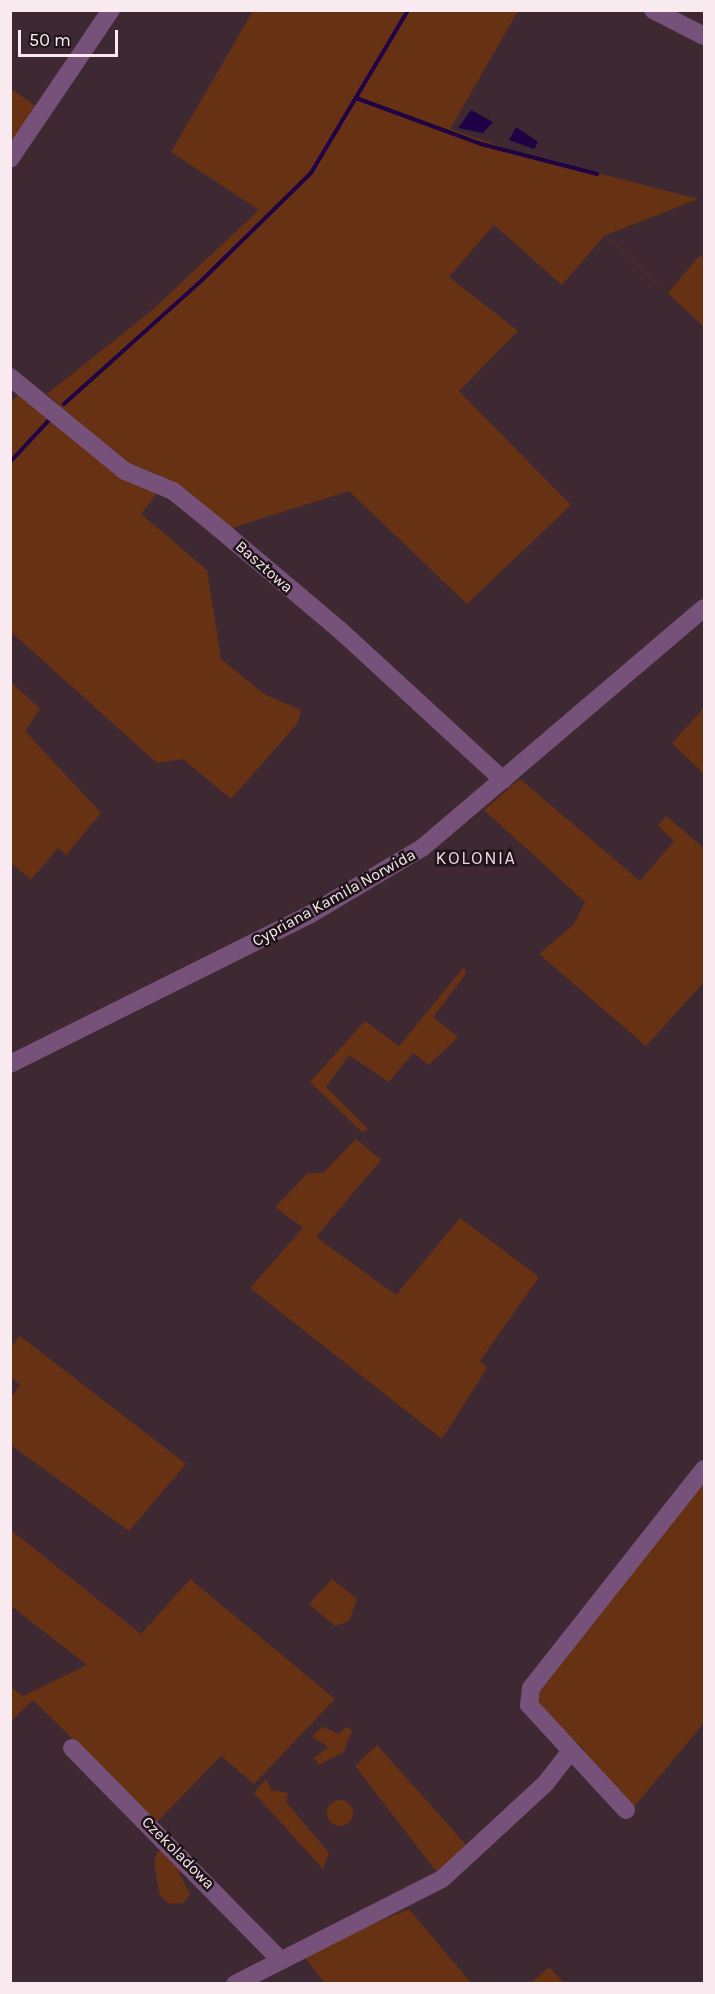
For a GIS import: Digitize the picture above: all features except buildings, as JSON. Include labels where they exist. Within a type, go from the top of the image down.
[{"type":"street","points":[[10,159],[111,10]]},
{"type":"street","points":[[653,10],[705,36]]},
{"type":"street","name":"Basztowa","points":[[10,377],[125,471],[173,491],[215,525],[342,632],[503,780]]},
{"type":"street","name":"Cypriana Kamila Norwida","points":[[10,1064],[338,899],[422,848],[705,608]]},
{"type":"street","points":[[626,1810],[569,1753],[529,1705],[531,1688],[705,1469]]},
{"type":"street","name":"Czekoladowa","points":[[72,1748],[281,1960]]},
{"type":"street","points":[[235,1983],[442,1879],[544,1784],[569,1753]]},
{"type":"shaded area","points":[[253,11],[518,11],[450,129],[513,151],[698,199],[606,235],[668,293],[700,255],[704,259],[704,327],[605,235],[562,285],[494,225],[449,277],[518,331],[459,391],[571,505],[467,604],[349,491],[229,529],[157,474],[124,462],[47,394],[150,312],[259,210],[171,152]]},
{"type":"shaded area","points":[[11,89],[40,109],[11,151]]},
{"type":"shaded area","points":[[471,110],[493,122],[483,133],[458,128]]},
{"type":"shaded area","points":[[516,127],[538,142],[534,149],[509,140]]},
{"type":"shaded area","points":[[22,392],[160,489],[141,514],[207,570],[221,659],[264,694],[301,710],[298,723],[231,799],[183,759],[157,763],[11,632],[10,402]]},
{"type":"shaded area","points":[[10,681],[40,709],[25,731],[101,813],[66,855],[58,848],[31,880],[11,863]]},
{"type":"shaded area","points":[[704,708],[704,774],[672,743]]},
{"type":"shaded area","points":[[520,779],[640,881],[674,841],[658,826],[666,816],[704,848],[704,982],[646,1046],[539,954],[574,924],[585,902],[484,810]]},
{"type":"shaded area","points":[[464,967],[466,974],[433,1017],[458,1037],[429,1065],[413,1053],[389,1082],[349,1055],[326,1087],[368,1129],[362,1132],[310,1082],[365,1021],[399,1046]]},
{"type":"shaded area","points":[[356,1139],[381,1160],[316,1237],[396,1295],[460,1218],[539,1277],[480,1361],[487,1368],[442,1439],[250,1288],[303,1228],[275,1207],[308,1173],[323,1173]]},
{"type":"shaded area","points":[[20,1336],[186,1464],[129,1531],[11,1445],[11,1397],[20,1385],[11,1377],[11,1347]]},
{"type":"shaded area","points":[[704,1478],[704,1723],[633,1808],[583,1758],[584,1749],[549,1719],[536,1698],[539,1682]]},
{"type":"shaded area","points":[[11,1530],[141,1634],[190,1579],[335,1699],[254,1784],[221,1756],[157,1822],[33,1700],[11,1721],[10,1687],[23,1696],[87,1665],[11,1606]]},
{"type":"shaded area","points":[[332,1579],[357,1599],[349,1621],[335,1626],[309,1604]]},
{"type":"shaded area","points":[[323,1727],[339,1734],[346,1727],[352,1730],[344,1752],[319,1765],[314,1758],[328,1747],[312,1736]]},
{"type":"shaded area","points":[[377,1745],[469,1848],[439,1875],[355,1766]]},
{"type":"shaded area","points":[[266,1779],[271,1790],[288,1793],[286,1802],[329,1853],[323,1869],[254,1793]]},
{"type":"shaded area","points":[[340,1800],[349,1804],[353,1813],[349,1822],[340,1826],[331,1822],[327,1813],[331,1804]]},
{"type":"shaded area","points":[[168,1848],[183,1867],[179,1873],[190,1894],[184,1903],[170,1904],[160,1896],[154,1862],[157,1852]]},
{"type":"shaded area","points":[[409,1909],[471,1983],[325,1983],[302,1954]]},
{"type":"shaded area","points":[[549,1967],[564,1983],[531,1983]]},
{"type":"waterway","points":[[64,404],[199,283],[311,173],[408,10]]},
{"type":"waterway","points":[[356,98],[481,144],[597,174]]},
{"type":"waterway","points":[[10,462],[50,419]]},
{"type":"district","name":"KOLONIA","points":[[476,858]]}]
